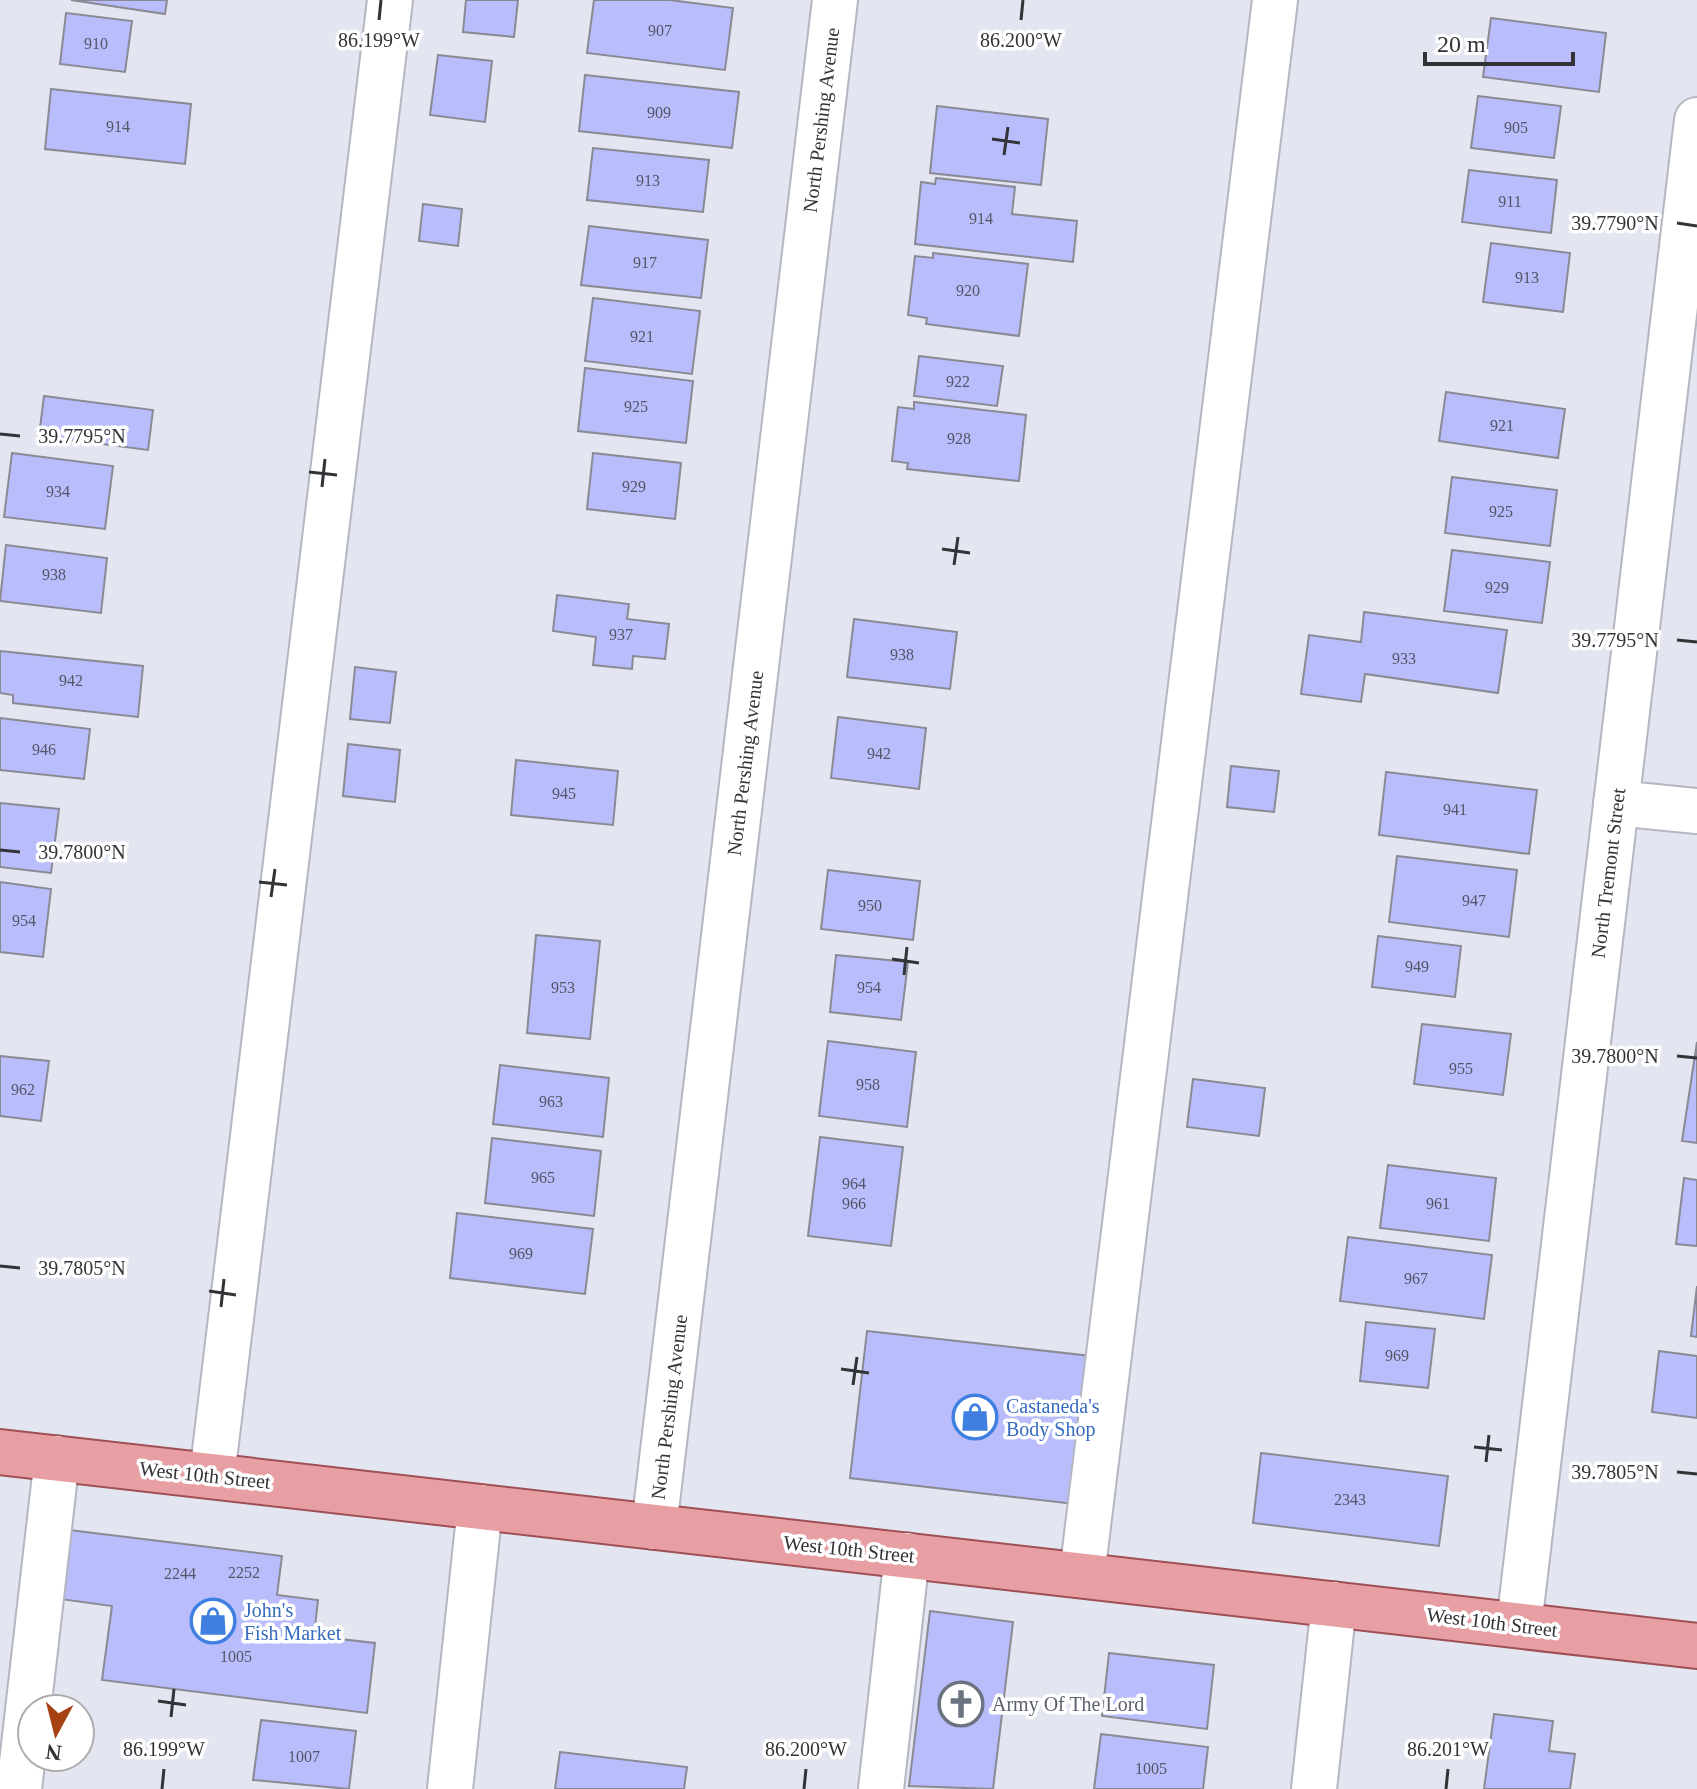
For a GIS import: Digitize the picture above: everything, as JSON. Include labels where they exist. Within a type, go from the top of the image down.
[{"type":"main road","name":"West 10th Street","points":[[0,1452],[1697,1646]]},
{"type":"street","points":[[212,1476],[390,0]]},
{"type":"street","name":"North Pershing Avenue","points":[[654,1527],[835,0]]},
{"type":"street","points":[[1082,1575],[1275,0]]},
{"type":"street","name":"North Tremont Street","points":[[1519,1625],[1697,120]]},
{"type":"street","points":[[1616,803],[1697,811]]},
{"type":"street","points":[[19,1789],[57,1458]]},
{"type":"street","points":[[450,1789],[480,1507]]},
{"type":"street","points":[[881,1789],[907,1555]]},
{"type":"street","points":[[1314,1789],[1334,1604]]},
{"type":"building","points":[[71,0],[167,0],[165,14]]},
{"type":"building","points":[[466,0],[518,0],[514,37],[463,32]]},
{"type":"building","points":[[594,0],[670,0],[733,8],[725,70],[587,53]]},
{"type":"building","points":[[66,13],[132,21],[125,72],[60,64]]},
{"type":"building","points":[[1491,18],[1606,33],[1599,92],[1483,77]]},
{"type":"building","points":[[438,55],[492,61],[485,122],[430,115]]},
{"type":"building","points":[[585,75],[739,92],[732,148],[579,131]]},
{"type":"building","points":[[51,89],[191,104],[185,164],[45,149]]},
{"type":"building","points":[[1478,96],[1561,106],[1554,158],[1471,148]]},
{"type":"building","points":[[937,106],[1048,119],[1041,185],[930,173]]},
{"type":"building","points":[[593,148],[709,160],[703,212],[587,200]]},
{"type":"building","points":[[1469,170],[1557,180],[1551,233],[1462,222]]},
{"type":"building","points":[[936,178],[1015,187],[1012,214],[1077,221],[1073,262],[915,244],[921,182],[935,184]]},
{"type":"building","points":[[423,204],[462,209],[458,246],[419,241]]},
{"type":"building","points":[[589,226],[708,240],[701,298],[581,285]]},
{"type":"building","points":[[1491,243],[1570,253],[1563,312],[1483,302]]},
{"type":"building","points":[[933,253],[1028,264],[1019,336],[926,324],[927,318],[908,315],[915,256],[933,258]]},
{"type":"building","points":[[593,298],[700,311],[692,374],[585,361]]},
{"type":"building","points":[[919,356],[1003,366],[997,406],[914,396]]},
{"type":"building","points":[[585,368],[693,381],[686,443],[578,431]]},
{"type":"building","points":[[1446,392],[1565,409],[1558,458],[1439,441]]},
{"type":"building","points":[[44,396],[153,410],[148,450],[39,436]]},
{"type":"building","points":[[914,402],[1026,415],[1019,481],[907,469],[908,463],[892,461],[898,407],[914,409]]},
{"type":"building","points":[[12,453],[113,466],[105,529],[4,517]]},
{"type":"building","points":[[593,453],[681,463],[675,519],[587,509]]},
{"type":"building","points":[[1452,477],[1557,490],[1550,546],[1445,533]]},
{"type":"building","points":[[6,545],[107,558],[101,613],[0,601]]},
{"type":"building","points":[[1452,550],[1550,562],[1542,623],[1444,611]]},
{"type":"building","points":[[557,595],[629,604],[627,619],[669,624],[665,659],[633,656],[632,669],[593,665],[596,637],[553,631]]},
{"type":"building","points":[[1364,612],[1507,630],[1498,693],[1365,674],[1361,702],[1301,694],[1309,635],[1361,642]]},
{"type":"building","points":[[854,619],[957,632],[950,689],[847,677]]},
{"type":"building","points":[[0,651],[143,666],[138,717],[13,703],[13,695],[0,693]]},
{"type":"building","points":[[355,667],[396,672],[390,723],[350,719]]},
{"type":"building","points":[[838,717],[926,728],[919,789],[831,778]]},
{"type":"building","points":[[0,718],[90,729],[84,779],[0,770]]},
{"type":"building","points":[[348,744],[400,750],[395,802],[343,796]]},
{"type":"building","points":[[516,760],[618,771],[613,825],[511,815]]},
{"type":"building","points":[[1231,766],[1279,771],[1274,812],[1227,807]]},
{"type":"building","points":[[1386,772],[1537,790],[1529,854],[1379,835]]},
{"type":"building","points":[[0,803],[59,809],[51,873],[0,867]]},
{"type":"building","points":[[1397,856],[1517,870],[1509,937],[1389,922]]},
{"type":"building","points":[[828,870],[920,881],[913,940],[821,929]]},
{"type":"building","points":[[0,882],[51,889],[43,957],[0,952]]},
{"type":"building","points":[[536,935],[600,941],[590,1039],[527,1033]]},
{"type":"building","points":[[1378,936],[1461,946],[1455,997],[1372,987]]},
{"type":"building","points":[[836,955],[908,962],[901,1020],[830,1012]]},
{"type":"building","points":[[1422,1024],[1511,1034],[1503,1095],[1414,1084]]},
{"type":"building","points":[[828,1041],[916,1052],[907,1127],[819,1116]]},
{"type":"building","points":[[1697,1042],[1697,1143],[1682,1141]]},
{"type":"building","points":[[0,1056],[49,1061],[41,1121],[0,1116]]},
{"type":"building","points":[[500,1065],[609,1078],[603,1137],[493,1124]]},
{"type":"building","points":[[1193,1079],[1265,1088],[1259,1136],[1187,1127]]},
{"type":"building","points":[[820,1137],[903,1147],[891,1246],[808,1236]]},
{"type":"building","points":[[492,1138],[601,1151],[594,1216],[485,1203]]},
{"type":"building","points":[[1388,1165],[1496,1178],[1489,1241],[1380,1228]]},
{"type":"building","points":[[1684,1178],[1697,1180],[1697,1246],[1676,1244]]},
{"type":"building","points":[[457,1213],[593,1229],[585,1294],[450,1278]]},
{"type":"building","points":[[1348,1237],[1492,1255],[1484,1319],[1340,1301]]},
{"type":"building","points":[[1697,1286],[1697,1337],[1691,1336]]},
{"type":"building","points":[[1366,1322],[1435,1329],[1428,1388],[1360,1381]]},
{"type":"building","name":"Castaneda's Body Shop","points":[[867,1331],[1100,1357],[1083,1505],[850,1478]]},
{"type":"building","points":[[1659,1351],[1697,1356],[1697,1418],[1652,1412]]},
{"type":"building","points":[[1261,1453],[1448,1476],[1439,1546],[1253,1523]]},
{"type":"building","name":"John's Fish Market","points":[[69,1530],[282,1556],[277,1595],[318,1600],[314,1636],[375,1643],[367,1713],[102,1680],[112,1606],[60,1599]]},
{"type":"building","name":"Army Of The Lord","points":[[930,1611],[1013,1622],[993,1789],[909,1786]]},
{"type":"building","points":[[1109,1653],[1214,1665],[1207,1729],[1102,1716]]},
{"type":"building","points":[[1494,1714],[1553,1721],[1549,1751],[1575,1754],[1570,1789],[1484,1789]]},
{"type":"building","points":[[261,1720],[356,1731],[349,1789],[253,1780]]},
{"type":"building","points":[[1101,1734],[1208,1747],[1203,1789],[1094,1789]]},
{"type":"building","points":[[560,1752],[687,1767],[684,1789],[555,1789]]},
{"type":"place","name":"Castaneda's Body Shop","points":[[975,1417]]},
{"type":"place","name":"John's Fish Market","points":[[213,1621]]},
{"type":"place","name":"Army Of The Lord","points":[[961,1704]]}]
